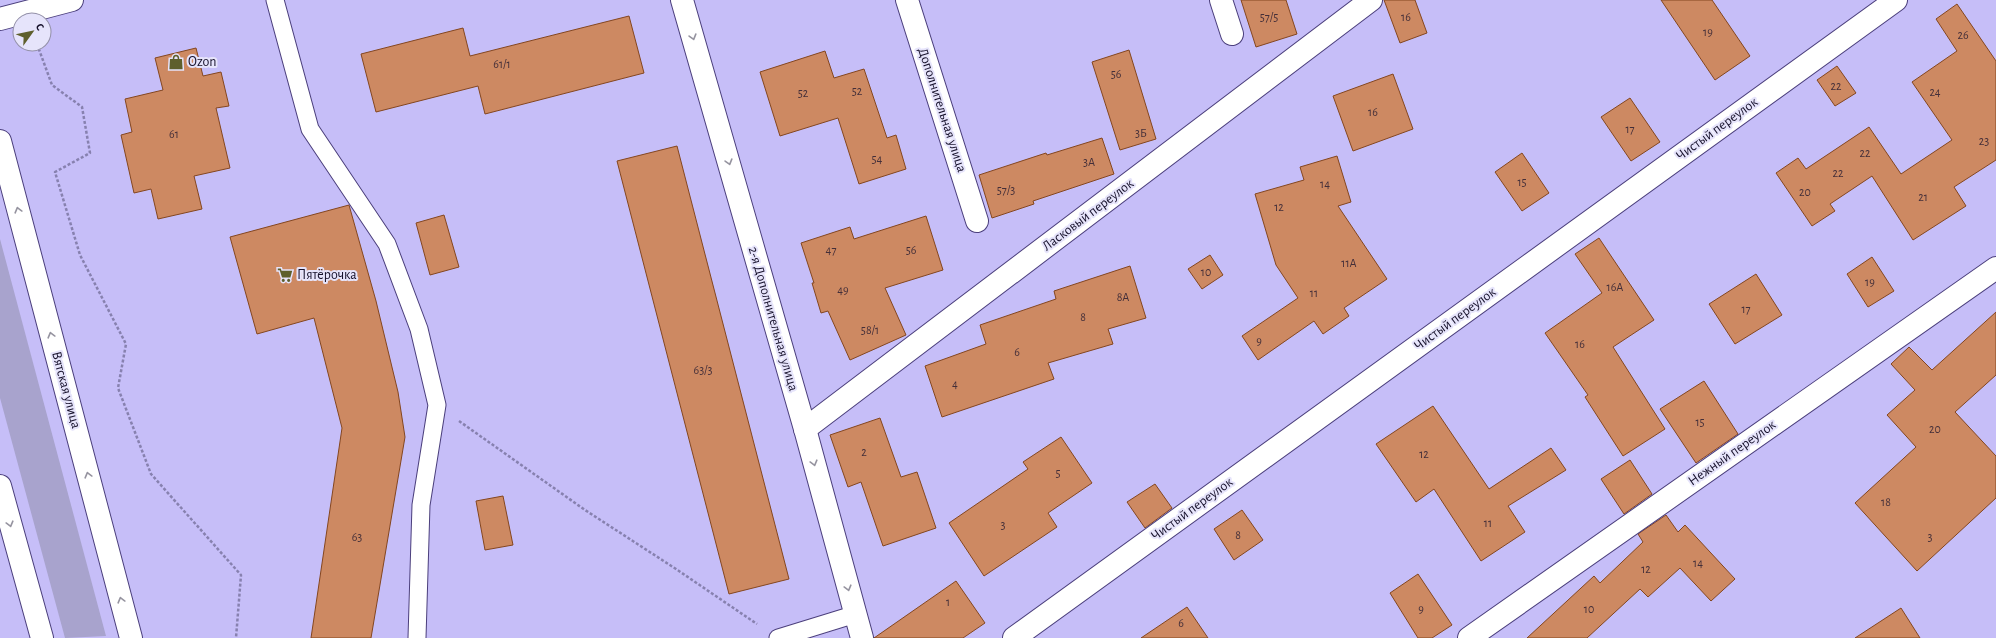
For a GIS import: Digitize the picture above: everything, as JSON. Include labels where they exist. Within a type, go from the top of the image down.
[{"type":"street","points":[[0,18],[72,0]]},
{"type":"street","name":"2-я Дополнительная улица","points":[[682,0],[805,429],[862,638]]},
{"type":"street","name":"Дополнительная улица","points":[[907,0],[977,220]]},
{"type":"street","points":[[1221,0],[1232,34]]},
{"type":"street","name":"Ласковый переулок","points":[[805,429],[1371,0]]},
{"type":"street","name":"Чистый переулок","points":[[1014,638],[1896,0]]},
{"type":"street","name":"Вятская улица","points":[[0,141],[131,638]]},
{"type":"street","name":"Нежный переулок","points":[[1469,638],[1996,268]]},
{"type":"street","points":[[0,486],[42,638]]},
{"type":"lane","points":[[275,0],[310,129],[386,244],[418,329],[438,405],[421,505],[417,638]]},
{"type":"lane","points":[[778,638],[856,614]]},
{"type":"path","points":[[40,52],[52,86],[82,107],[90,153],[55,172],[80,255],[126,344],[118,388],[151,474],[241,574],[236,638]]},
{"type":"path","points":[[438,405],[584,510],[676,569],[758,625]]},
{"type":"shaded area","points":[[0,239],[106,636],[65,638],[0,398]]},
{"type":"building","points":[[1241,0],[1286,0],[1297,34],[1256,47]]},
{"type":"building","points":[[1384,0],[1415,0],[1427,33],[1400,43]]},
{"type":"building","points":[[1661,0],[1712,0],[1750,56],[1715,80]]},
{"type":"building","points":[[1957,4],[1996,61],[1996,160],[1954,187],[1966,206],[1913,240],[1872,176],[1830,204],[1835,211],[1812,226],[1776,173],[1798,158],[1806,169],[1869,127],[1901,174],[1952,140],[1912,82],[1957,51],[1936,19]]},
{"type":"building","points":[[629,16],[644,73],[485,114],[478,86],[376,112],[361,54],[463,28],[470,56]]},
{"type":"building","points":[[196,48],[203,76],[221,72],[229,106],[216,108],[230,168],[194,176],[202,209],[158,219],[151,189],[134,193],[121,135],[132,132],[125,99],[163,90],[155,58]]},
{"type":"building","points":[[1129,50],[1156,139],[1120,150],[1092,62]]},
{"type":"building","points":[[825,51],[834,78],[864,69],[887,138],[896,135],[906,169],[859,184],[838,118],[780,136],[760,72]]},
{"type":"building","points":[[1837,66],[1856,93],[1835,106],[1817,80]]},
{"type":"building","points":[[1393,74],[1413,129],[1353,151],[1333,96]]},
{"type":"building","points":[[1630,98],[1660,142],[1631,161],[1601,117]]},
{"type":"building","points":[[1102,138],[1114,174],[1033,201],[1034,204],[992,218],[979,175],[1046,153],[1047,155]]},
{"type":"building","points":[[677,146],[789,579],[729,594],[617,161]]},
{"type":"building","points":[[1522,153],[1549,193],[1522,211],[1495,172]]},
{"type":"building","points":[[1337,156],[1351,202],[1338,206],[1387,279],[1344,308],[1349,316],[1323,334],[1314,321],[1258,360],[1242,336],[1298,298],[1276,265],[1255,194],[1304,180],[1300,167]]},
{"type":"building","points":[[349,205],[376,301],[398,392],[405,437],[371,638],[311,638],[342,428],[314,318],[257,334],[230,237]]},
{"type":"building","points":[[444,215],[459,267],[430,275],[416,223]]},
{"type":"building","points":[[926,216],[943,270],[885,288],[906,335],[850,360],[828,311],[821,313],[812,283],[814,283],[801,243],[850,227],[854,239]]},
{"type":"building","points":[[1599,238],[1654,320],[1613,347],[1665,429],[1623,456],[1585,397],[1588,395],[1545,333],[1602,293],[1575,254]]},
{"type":"building","points":[[1210,255],[1223,275],[1202,289],[1188,269]]},
{"type":"building","points":[[1872,257],[1894,291],[1868,307],[1847,274]]},
{"type":"building","points":[[1130,266],[1146,318],[1108,329],[1113,344],[1048,363],[1054,379],[942,417],[925,366],[986,344],[980,325],[1056,299],[1054,291]]},
{"type":"building","points":[[1756,274],[1782,315],[1735,344],[1709,304]]},
{"type":"building","points":[[1996,312],[1996,375],[1955,412],[1996,456],[1996,498],[1917,571],[1855,503],[1916,447],[1887,415],[1915,390],[1891,364],[1909,347],[1932,370]]},
{"type":"building","points":[[1704,381],[1738,434],[1696,463],[1660,409]]},
{"type":"building","points":[[1433,406],[1489,489],[1551,448],[1566,470],[1508,506],[1525,532],[1481,561],[1434,489],[1416,502],[1376,444]]},
{"type":"building","points":[[880,418],[901,477],[917,472],[936,528],[883,546],[861,482],[848,487],[830,435]]},
{"type":"building","points":[[1061,437],[1092,483],[1048,513],[1057,527],[984,576],[949,523],[1028,469],[1023,462]]},
{"type":"building","points":[[1630,460],[1652,494],[1624,514],[1601,479]]},
{"type":"building","points":[[1155,484],[1172,508],[1145,528],[1127,502]]},
{"type":"building","points":[[503,496],[513,545],[485,550],[476,501]]},
{"type":"building","points":[[1242,510],[1263,540],[1234,560],[1214,529]]},
{"type":"building","points":[[1666,515],[1678,532],[1685,525],[1735,579],[1711,601],[1680,568],[1648,597],[1640,589],[1587,638],[1527,638],[1594,576],[1600,583],[1643,542],[1638,534]]},
{"type":"building","points":[[1418,574],[1452,625],[1432,638],[1418,638],[1390,593]]},
{"type":"building","points":[[956,581],[985,623],[963,638],[874,638]]},
{"type":"building","points":[[1187,607],[1208,638],[1141,638]]},
{"type":"building","points":[[1901,608],[1920,638],[1855,638]]},
{"type":"place","name":"Ozon","points":[[176,62]]},
{"type":"place","name":"Пятёрочка","points":[[285,275]]}]
